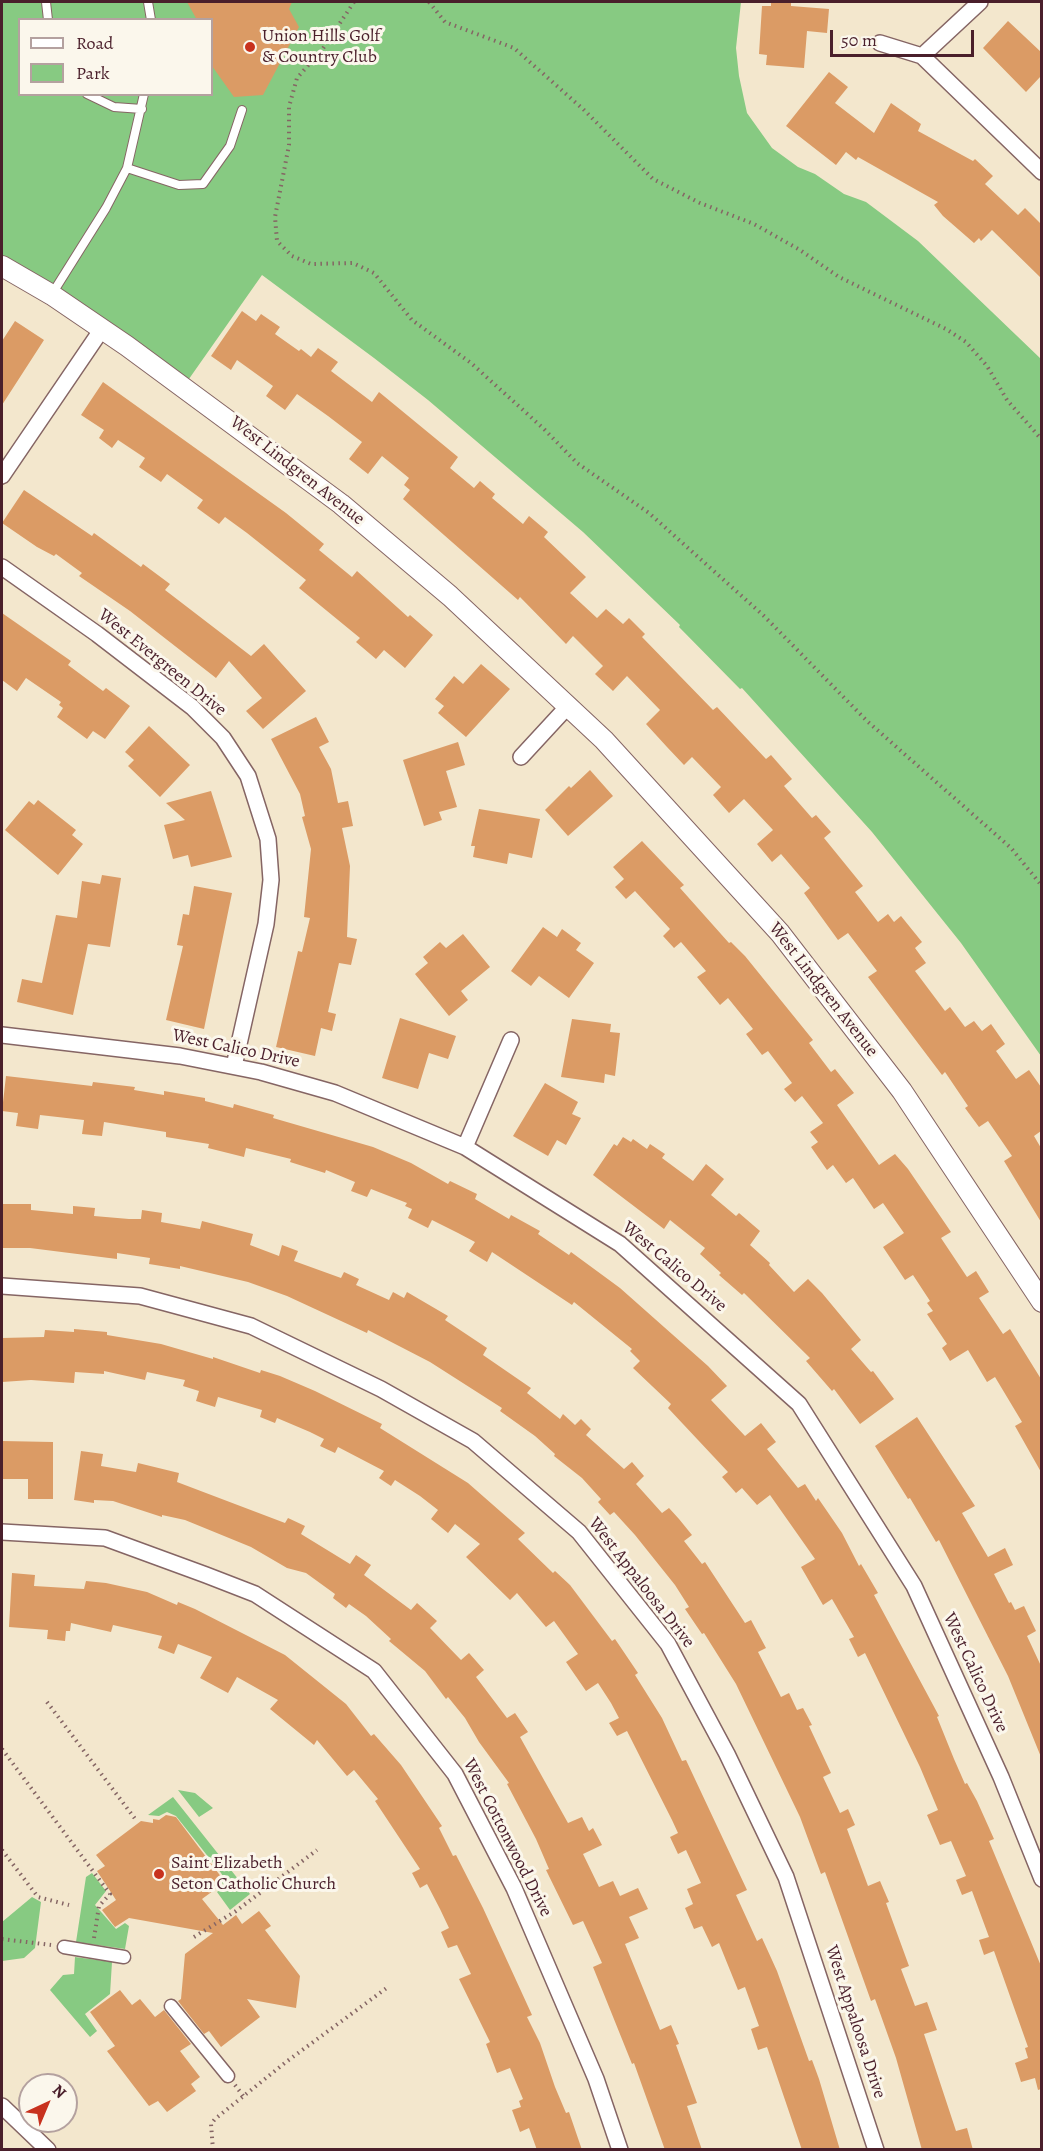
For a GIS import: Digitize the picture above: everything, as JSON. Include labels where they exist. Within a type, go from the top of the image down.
[{"type":"street","points":[[922,56],[980,2]]},
{"type":"street","points":[[880,43],[922,56],[1041,172]]},
{"type":"street","name":"West Lindgren Avenue","points":[[2,266],[102,328],[228,418],[356,516],[450,596],[569,705],[604,740],[780,933],[902,1091],[1041,1302]]},
{"type":"street","points":[[2,476],[102,328]]},
{"type":"street","name":"West Evergreen Drive","points":[[2,567],[105,640],[192,707],[223,738],[248,776],[268,839],[271,880],[266,924],[234,1066]]},
{"type":"street","points":[[521,757],[569,705]]},
{"type":"street","name":"West Calico Drive","points":[[2,1035],[151,1052],[234,1066],[335,1093],[465,1146],[620,1244],[800,1404],[914,1586],[1001,1777],[1041,1879]]},
{"type":"street","points":[[465,1146],[511,1040]]},
{"type":"street","name":"West Appaloosa Drive","points":[[2,1286],[140,1296],[251,1326],[381,1389],[473,1441],[579,1532],[668,1644],[727,1754],[786,1877],[876,2150]]},
{"type":"street","name":"West Cottonwood Drive","points":[[2,1532],[105,1538],[216,1579],[255,1594],[374,1671],[460,1784],[527,1920],[597,2079],[620,2150]]},
{"type":"street","points":[[64,1947],[124,1957]]},
{"type":"street","points":[[171,2006],[228,2076]]},
{"type":"street","points":[[2,2106],[48,2150]]},
{"type":"lane","points":[[46,2],[48,18]]},
{"type":"lane","points":[[148,2],[151,18]]},
{"type":"lane","points":[[91,96],[114,107],[142,110]]},
{"type":"lane","points":[[52,296],[106,208],[127,168],[144,96]]},
{"type":"lane","points":[[127,168],[179,185],[203,184],[230,146],[242,110]]},
{"type":"path","points":[[354,2],[322,50],[297,78],[289,106],[290,144],[275,217],[277,241],[292,256],[311,264],[353,263],[374,273],[412,320],[471,363],[544,429],[577,463],[649,513],[756,609],[867,721],[1011,848],[1041,886]]},
{"type":"path","points":[[429,2],[445,22],[514,48],[583,110],[653,179],[700,203],[754,224],[800,250],[839,277],[946,329],[966,342],[987,366],[1007,400],[1041,440]]},
{"type":"path","points":[[47,1702],[136,1820]]},
{"type":"path","points":[[2,1749],[110,1894],[99,1906],[92,1952]]},
{"type":"path","points":[[2,1850],[38,1897],[69,1905]]},
{"type":"path","points":[[194,1937],[236,1911],[317,1850]]},
{"type":"path","points":[[2,1939],[64,1947]]},
{"type":"path","points":[[213,2150],[212,2124],[215,2119],[286,2062],[388,1987]]},
{"type":"green space","points":[[2,2],[741,2],[736,48],[739,76],[747,113],[772,148],[798,167],[815,174],[844,194],[866,202],[918,241],[1041,359],[1041,1056],[961,943],[872,832],[742,688],[740,689],[679,627],[680,625],[583,532],[428,400],[262,275],[184,386],[2,266]]},
{"type":"green space","points":[[178,1790],[195,1793],[213,1808],[199,1817]]},
{"type":"green space","points":[[173,1797],[250,1894],[230,1910],[217,1892],[224,1886],[221,1881],[224,1878],[176,1816],[167,1812],[159,1816],[148,1815]]},
{"type":"green space","points":[[92,1873],[106,1891],[95,1905],[116,1929],[125,1923],[129,1926],[125,1949],[76,1942],[86,1877]]},
{"type":"green space","points":[[32,1897],[41,1902],[35,1948],[24,1958],[2,1961],[2,1922]]},
{"type":"green space","points":[[75,1957],[112,1962],[110,1994],[85,2014],[97,2031],[90,2037],[50,1990],[63,1975],[74,1974]]},
{"type":"building","name":"Union Hills Golf & Country Club","points":[[187,2],[292,2],[289,9],[299,27],[263,95],[234,97],[213,67],[213,18],[196,18]]},
{"type":"building","points":[[771,2],[791,2],[791,6],[829,9],[827,33],[807,31],[804,68],[766,65],[767,55],[759,54],[762,6],[771,6]]},
{"type":"building","points":[[1008,21],[1041,52],[1041,76],[1026,92],[983,48]]},
{"type":"building","points":[[829,72],[848,87],[835,103],[874,133],[891,103],[921,124],[918,131],[973,161],[975,159],[993,176],[985,184],[1018,215],[1025,208],[1041,224],[1041,278],[992,230],[981,241],[979,238],[974,243],[943,216],[934,205],[938,202],[858,157],[856,160],[846,152],[836,165],[786,126]]},
{"type":"building","points":[[242,311],[256,321],[261,314],[280,327],[275,334],[299,351],[301,349],[311,357],[318,348],[338,362],[331,371],[372,402],[379,392],[458,457],[450,468],[474,488],[480,481],[495,494],[492,498],[523,524],[529,516],[548,532],[544,537],[586,577],[570,593],[597,618],[606,609],[623,624],[629,618],[645,634],[642,637],[713,710],[717,707],[766,759],[771,755],[792,779],[784,786],[812,818],[816,815],[831,832],[824,838],[863,886],[855,892],[878,922],[888,914],[894,922],[901,916],[922,942],[915,948],[926,963],[915,971],[945,1011],[950,1007],[965,1027],[974,1021],[982,1031],[991,1024],[1005,1044],[996,1051],[1016,1079],[1029,1070],[1041,1087],[1041,1131],[1034,1136],[1041,1148],[1041,1222],[1004,1161],[1012,1156],[988,1121],[979,1127],[965,1108],[968,1106],[945,1072],[942,1075],[868,977],[877,971],[848,933],[838,940],[804,893],[810,888],[781,854],[772,862],[757,844],[773,830],[744,799],[729,813],[713,795],[721,787],[692,757],[684,765],[646,724],[660,710],[627,676],[613,691],[595,674],[603,666],[573,636],[566,644],[520,597],[518,600],[403,499],[410,490],[404,485],[409,478],[382,456],[368,474],[349,459],[362,442],[328,416],[297,394],[285,410],[266,396],[273,386],[237,360],[231,370],[211,356]]},
{"type":"building","points":[[15,321],[44,340],[2,405],[2,341]]},
{"type":"building","points":[[103,382],[286,513],[324,544],[319,550],[352,577],[357,571],[408,617],[410,615],[433,635],[405,668],[384,650],[376,659],[356,642],[360,638],[299,588],[306,580],[247,533],[225,517],[219,524],[197,508],[203,500],[167,474],[161,482],[139,467],[145,458],[118,440],[112,448],[99,438],[104,430],[81,415]]},
{"type":"building","points":[[24,490],[92,536],[94,533],[141,567],[143,564],[170,584],[165,590],[251,656],[264,644],[306,691],[263,729],[246,711],[262,698],[229,661],[216,678],[130,611],[79,576],[82,573],[56,554],[54,556],[37,547],[2,523]]},
{"type":"building","points":[[2,613],[71,661],[68,665],[103,691],[106,688],[130,706],[105,739],[93,731],[87,739],[57,717],[63,708],[59,705],[61,702],[26,678],[17,691],[2,680]]},
{"type":"building","points":[[481,664],[510,689],[466,737],[438,713],[444,706],[435,699],[454,676],[463,684]]},
{"type":"building","points":[[316,717],[329,742],[319,747],[331,769],[338,803],[348,801],[353,826],[342,828],[350,866],[347,937],[357,939],[351,965],[339,963],[328,1012],[336,1014],[332,1031],[321,1028],[315,1056],[276,1047],[298,951],[302,952],[310,918],[304,917],[311,849],[302,817],[305,816],[300,794],[271,739]]},
{"type":"building","points":[[149,726],[190,765],[160,797],[128,766],[134,760],[125,752]]},
{"type":"building","points":[[458,742],[465,765],[446,771],[457,807],[439,812],[442,820],[424,826],[403,760]]},
{"type":"building","points":[[590,770],[613,796],[568,836],[545,810],[569,786],[571,788]]},
{"type":"building","points":[[211,791],[232,857],[191,867],[188,855],[173,859],[164,825],[185,820],[166,803]]},
{"type":"building","points":[[38,800],[76,830],[72,835],[83,844],[58,875],[5,830],[29,801],[34,805]]},
{"type":"building","points":[[479,809],[540,819],[532,858],[509,853],[507,864],[473,857],[475,846],[471,846]]},
{"type":"building","points":[[642,841],[684,885],[680,888],[729,943],[731,942],[745,956],[813,1040],[809,1043],[831,1072],[835,1069],[854,1093],[837,1105],[879,1165],[895,1154],[908,1169],[951,1232],[941,1238],[967,1277],[976,1271],[989,1292],[979,1298],[1003,1334],[1010,1329],[1041,1379],[1041,1472],[1015,1426],[1022,1422],[995,1377],[987,1382],[968,1350],[950,1361],[942,1348],[947,1344],[927,1314],[933,1311],[927,1303],[930,1301],[913,1275],[905,1280],[883,1247],[904,1233],[883,1203],[874,1209],[853,1178],[846,1183],[833,1165],[827,1170],[811,1147],[818,1142],[810,1132],[823,1123],[802,1096],[795,1102],[784,1089],[792,1083],[768,1051],[762,1055],[746,1034],[753,1029],[728,998],[720,1005],[697,977],[706,971],[681,942],[674,948],[663,936],[670,929],[635,891],[626,899],[615,887],[624,879],[613,867]]},
{"type":"building","points":[[102,875],[121,878],[110,947],[88,944],[73,1015],[17,1002],[22,979],[42,983],[56,915],[77,918],[82,881],[100,884]]},
{"type":"building","points":[[194,886],[232,893],[204,1029],[166,1020],[183,946],[177,945],[183,914],[189,915]]},
{"type":"building","points":[[543,927],[557,937],[562,929],[581,943],[576,950],[594,963],[569,998],[539,976],[531,986],[511,971]]},
{"type":"building","points":[[463,934],[490,967],[461,991],[468,1000],[449,1016],[415,974],[428,963],[423,957],[440,942],[446,948]]},
{"type":"building","points":[[400,1018],[456,1036],[448,1059],[429,1053],[418,1089],[382,1078]]},
{"type":"building","points":[[572,1019],[611,1024],[610,1032],[620,1033],[615,1076],[605,1074],[604,1083],[561,1077]]},
{"type":"building","points":[[6,1076],[92,1086],[93,1082],[135,1087],[134,1090],[164,1095],[164,1091],[205,1098],[205,1101],[233,1108],[234,1104],[274,1115],[273,1118],[373,1147],[411,1163],[448,1184],[450,1181],[477,1194],[475,1199],[509,1219],[511,1215],[540,1231],[538,1234],[569,1255],[571,1252],[620,1288],[708,1366],[727,1386],[711,1400],[745,1436],[761,1423],[776,1442],[767,1449],[798,1488],[805,1484],[816,1501],[818,1498],[842,1533],[859,1566],[861,1564],[878,1593],[874,1595],[939,1716],[937,1717],[965,1784],[967,1783],[977,1801],[994,1839],[989,1841],[1041,1966],[1041,2089],[1038,2090],[1035,2078],[1021,2082],[1015,2063],[1028,2058],[1025,2048],[1028,2047],[994,1951],[984,1955],[979,1940],[989,1937],[972,1891],[962,1895],[956,1880],[966,1876],[951,1841],[940,1845],[927,1815],[938,1810],[920,1767],[865,1653],[858,1657],[849,1639],[854,1637],[832,1599],[823,1605],[801,1567],[815,1559],[770,1495],[757,1505],[742,1488],[736,1493],[722,1477],[728,1472],[668,1408],[671,1404],[633,1368],[640,1361],[630,1351],[632,1349],[574,1302],[572,1305],[492,1252],[487,1262],[469,1251],[475,1242],[432,1220],[428,1228],[408,1218],[412,1209],[405,1206],[407,1203],[371,1189],[367,1197],[351,1191],[355,1182],[326,1170],[325,1173],[290,1162],[291,1159],[246,1148],[244,1157],[208,1148],[209,1144],[166,1137],[166,1132],[104,1122],[102,1136],[82,1134],[84,1120],[40,1115],[38,1129],[16,1126],[18,1113],[2,1111]]},
{"type":"building","points":[[545,1083],[578,1102],[572,1114],[581,1118],[566,1145],[557,1140],[548,1156],[513,1136]]},
{"type":"building","points":[[623,1137],[631,1142],[633,1139],[647,1149],[650,1144],[665,1154],[662,1158],[693,1181],[706,1164],[724,1179],[711,1195],[736,1216],[739,1213],[760,1231],[750,1245],[770,1263],[769,1265],[794,1292],[808,1279],[822,1293],[861,1340],[851,1349],[871,1372],[873,1371],[894,1399],[860,1424],[834,1389],[832,1391],[806,1361],[810,1358],[744,1293],[742,1295],[719,1275],[721,1273],[700,1254],[705,1248],[670,1220],[664,1229],[593,1175],[614,1144],[617,1146]]},
{"type":"building","points":[[3,1204],[31,1204],[31,1210],[73,1214],[73,1206],[95,1208],[94,1216],[129,1219],[141,1219],[142,1210],[162,1213],[161,1222],[200,1229],[202,1221],[253,1234],[250,1245],[279,1256],[282,1245],[298,1251],[294,1261],[341,1278],[344,1272],[359,1279],[356,1285],[389,1300],[393,1292],[404,1298],[407,1292],[448,1316],[445,1320],[487,1348],[483,1355],[531,1388],[527,1393],[560,1419],[563,1414],[575,1425],[581,1419],[591,1429],[586,1435],[624,1469],[632,1462],[644,1476],[636,1484],[662,1513],[669,1508],[679,1519],[692,1535],[684,1541],[702,1564],[705,1562],[745,1623],[751,1620],[766,1648],[758,1652],[781,1697],[789,1693],[797,1710],[803,1708],[812,1725],[809,1726],[831,1773],[823,1777],[840,1813],[848,1809],[855,1825],[847,1829],[868,1886],[880,1881],[889,1902],[886,1903],[909,1966],[901,1969],[915,2006],[927,2002],[937,2030],[924,2034],[956,2131],[967,2128],[973,2150],[922,2150],[896,2058],[875,1999],[871,2001],[825,1872],[821,1874],[800,1817],[736,1684],[704,1633],[702,1634],[685,1609],[689,1607],[675,1585],[614,1512],[610,1515],[598,1502],[601,1499],[582,1478],[554,1456],[555,1454],[535,1436],[500,1411],[502,1408],[430,1362],[368,1330],[367,1333],[287,1296],[248,1282],[180,1266],[180,1269],[149,1264],[150,1258],[117,1253],[117,1259],[30,1248],[2,1248]]},
{"type":"building","points":[[74,1329],[107,1332],[107,1335],[161,1344],[213,1359],[213,1357],[260,1373],[261,1370],[280,1376],[315,1391],[382,1424],[380,1428],[468,1483],[525,1533],[518,1539],[553,1573],[555,1571],[570,1585],[612,1641],[615,1639],[638,1673],[635,1675],[662,1718],[682,1761],[686,1760],[747,1890],[736,1895],[757,1941],[762,1938],[777,1971],[809,2061],[812,2060],[819,2079],[840,2150],[802,2150],[767,2047],[758,2050],[751,2029],[759,2026],[745,1987],[738,1990],[719,1943],[712,1947],[702,1926],[694,1929],[685,1908],[693,1904],[687,1889],[701,1883],[686,1850],[678,1854],[670,1837],[678,1833],[672,1820],[627,1731],[617,1736],[609,1723],[619,1718],[598,1683],[586,1691],[566,1662],[578,1654],[554,1621],[546,1627],[517,1593],[510,1600],[466,1557],[480,1544],[455,1524],[448,1533],[431,1519],[438,1510],[420,1496],[395,1480],[391,1486],[379,1478],[384,1471],[338,1447],[335,1453],[320,1446],[324,1439],[310,1432],[277,1418],[275,1423],[260,1417],[262,1410],[218,1397],[215,1407],[196,1401],[199,1391],[183,1386],[185,1380],[147,1372],[145,1380],[104,1371],[104,1374],[75,1372],[74,1383],[31,1380],[2,1382],[2,1338],[44,1337],[45,1330],[74,1332]]},
{"type":"building","points":[[917,1417],[975,1506],[962,1513],[988,1557],[1005,1548],[1013,1565],[994,1574],[1015,1610],[1024,1606],[1036,1631],[1027,1636],[1041,1666],[1041,1757],[1008,1676],[939,1540],[936,1542],[875,1446]]},
{"type":"building","points":[[2,1441],[53,1442],[53,1499],[28,1499],[28,1479],[2,1479]]},
{"type":"building","points":[[81,1451],[103,1454],[101,1466],[136,1472],[138,1463],[179,1473],[177,1482],[285,1523],[288,1518],[305,1526],[301,1534],[350,1564],[356,1555],[371,1565],[364,1575],[411,1610],[417,1603],[437,1621],[430,1628],[461,1660],[469,1653],[484,1670],[476,1677],[507,1718],[515,1713],[528,1732],[520,1737],[568,1823],[582,1817],[589,1831],[593,1828],[602,1845],[583,1854],[599,1887],[613,1881],[620,1896],[638,1888],[648,1909],[629,1917],[639,1938],[625,1944],[660,2030],[671,2025],[679,2044],[676,2045],[697,2103],[687,2106],[702,2150],[665,2150],[634,2063],[632,2064],[593,1967],[602,1963],[583,1921],[573,1925],[546,1870],[549,1869],[536,1839],[507,1784],[509,1783],[479,1742],[465,1718],[448,1697],[446,1699],[425,1671],[389,1641],[391,1639],[366,1616],[349,1604],[346,1608],[333,1598],[335,1594],[306,1573],[287,1568],[251,1547],[185,1520],[162,1515],[162,1517],[113,1501],[94,1500],[94,1503],[74,1500]]},
{"type":"building","points":[[12,1573],[35,1575],[34,1586],[84,1589],[86,1581],[106,1583],[147,1592],[177,1605],[178,1602],[285,1655],[346,1704],[371,1736],[374,1734],[401,1765],[442,1826],[439,1828],[453,1856],[456,1855],[483,1908],[532,2015],[527,2017],[540,2043],[566,2113],[569,2112],[582,2150],[537,2150],[529,2128],[520,2132],[512,2110],[521,2107],[519,2101],[523,2099],[510,2068],[497,2073],[486,2044],[490,2042],[459,1979],[471,1974],[457,1945],[448,1948],[441,1932],[449,1928],[440,1909],[427,1884],[420,1888],[412,1873],[420,1869],[375,1801],[378,1799],[354,1770],[347,1776],[317,1740],[314,1745],[270,1709],[278,1700],[237,1677],[228,1693],[200,1678],[212,1657],[178,1644],[174,1654],[158,1648],[162,1636],[113,1625],[111,1632],[71,1623],[70,1631],[66,1631],[65,1641],[47,1639],[48,1630],[9,1627]]},
{"type":"building","points":[[166,1815],[176,1817],[222,1878],[218,1880],[221,1885],[202,1899],[223,1925],[236,1915],[242,1924],[259,1911],[271,1926],[265,1930],[300,1976],[296,2008],[247,1999],[260,2017],[221,2047],[209,2031],[204,2034],[178,2001],[181,1999],[185,1954],[213,1933],[129,1918],[115,1927],[102,1910],[116,1900],[97,1871],[105,1866],[96,1855],[141,1821],[153,1823],[153,1819],[159,1820]]},
{"type":"building","points":[[120,1990],[132,2005],[140,1999],[155,2017],[164,2010],[191,2044],[180,2051],[200,2077],[191,2084],[196,2091],[167,2112],[158,2101],[149,2106],[107,2051],[115,2046],[90,2012]]},
{"type":"place","name":"Union Hills Golf & Country Club","points":[[250,47]]},
{"type":"place","name":"Saint Elizabeth Seton Catholic Church","points":[[159,1874]]}]
